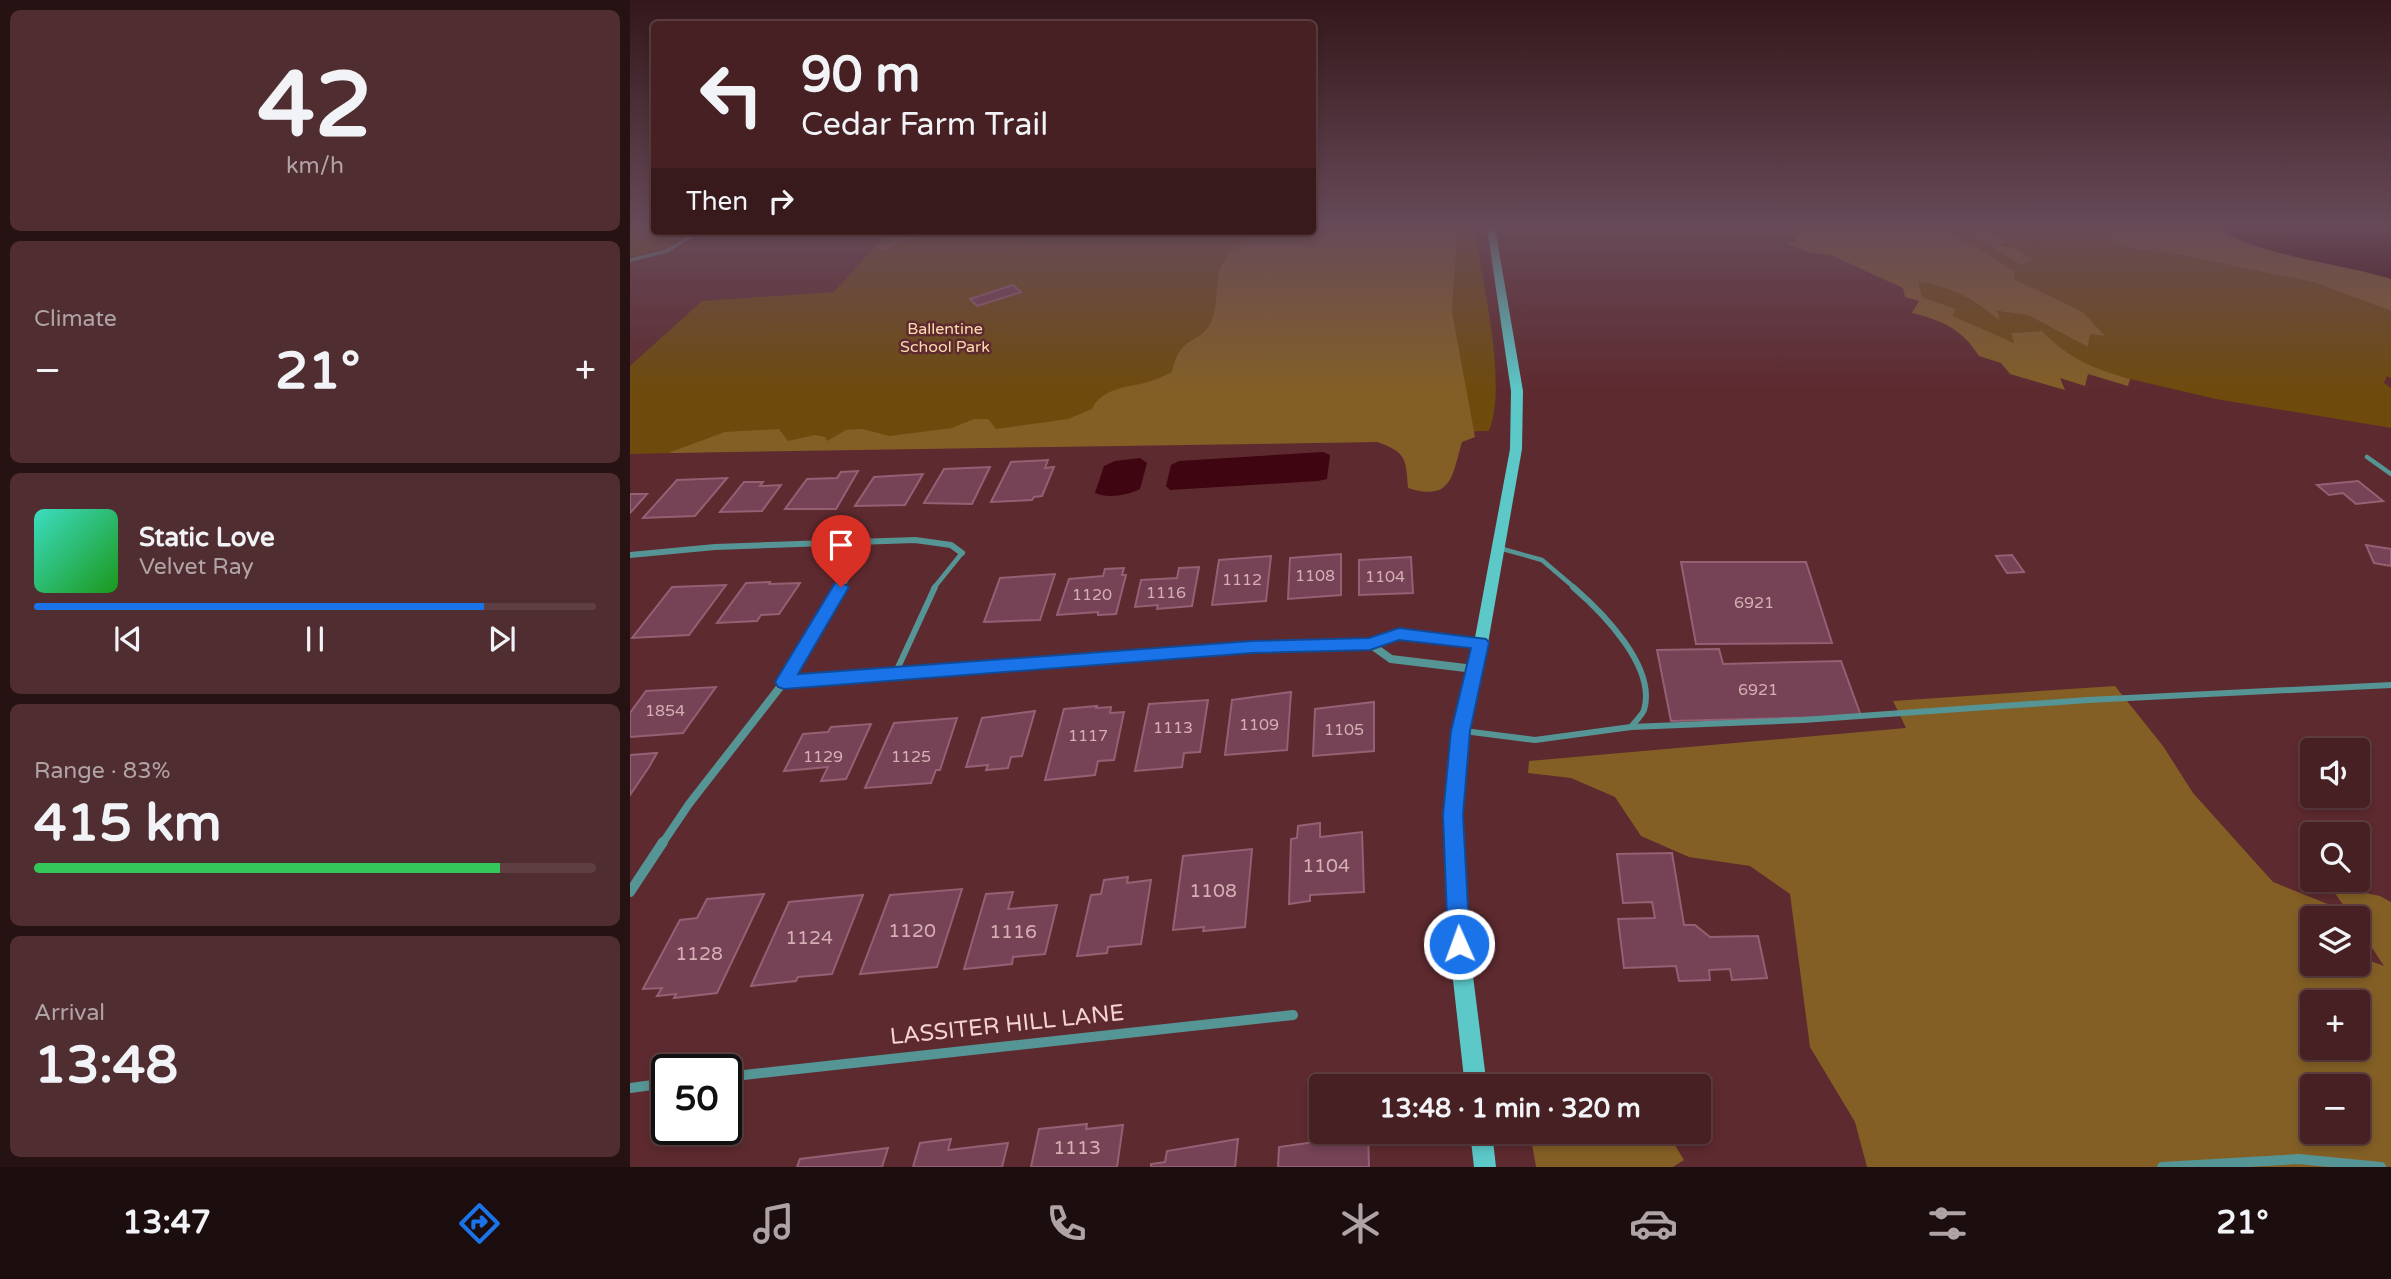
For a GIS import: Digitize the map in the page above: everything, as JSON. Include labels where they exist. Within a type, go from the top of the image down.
[{"type":"main road","points":[[1474,1074],[1459,944],[1453,815],[1461,731],[1516,449],[1517,391],[1500,282]]},
{"type":"main road","points":[[1482,1144],[1485,1167]]},
{"type":"street","points":[[630,892],[689,804],[737,746],[784,682],[869,541]]},
{"type":"street","points":[[630,555],[705,547],[869,541],[933,541],[951,545],[962,553]]},
{"type":"street","points":[[784,682],[1286,645],[1370,644],[1399,634],[1480,643]]},
{"type":"street","points":[[1370,644],[1391,659],[1474,669]]},
{"type":"street","name":"LASSITER HILL LANE","points":[[742,1075],[1293,1015]]},
{"type":"street","points":[[630,1088],[651,1085]]},
{"type":"street","points":[[2162,1167],[2292,1159],[2357,1162],[2381,1167]]},
{"type":"lane","points":[[2367,457],[2391,474]]},
{"type":"lane","points":[[1496,548],[1542,560],[1592,603],[1628,645],[1644,683],[1644,710],[1632,727]]},
{"type":"lane","points":[[895,674],[933,589],[962,553]]},
{"type":"lane","points":[[1461,731],[1535,740],[1632,727],[1778,723],[2087,700],[2253,695],[2391,685]]},
{"type":"green space","name":"Ballentine School Park","points":[[843,282],[1483,282],[1495,360],[1494,411],[1489,431],[630,454],[630,366],[702,301],[834,292]]},
{"type":"green space","points":[[1918,282],[1940,286],[1961,294],[1999,320],[1996,311],[2028,315],[2088,347],[2090,334],[2104,336],[2083,312],[2021,282],[2314,282],[2391,311],[2391,378],[2387,376],[2384,383],[2391,388],[2391,428],[2216,399],[2088,367],[2060,350],[2042,331],[2011,333],[2015,344],[1953,316],[1956,309],[1922,297]]},
{"type":"shaded area","points":[[1217,282],[1454,282],[1452,312],[1475,437],[1462,442],[1448,483],[1434,492],[1408,488],[1403,458],[1394,449],[1377,442],[668,453],[725,432],[779,429],[788,441],[815,435],[825,437],[827,441],[846,430],[862,429],[890,436],[952,428],[974,419],[988,419],[996,429],[1068,419],[1092,409],[1097,401],[1110,392],[1172,372],[1180,351],[1206,330],[1215,308]]},
{"type":"shaded area","points":[[1891,282],[1918,282],[1922,297],[1956,309],[1953,316],[2014,343],[2011,333],[2042,331],[2062,349],[2083,362],[2130,379],[2128,386],[2088,374],[2085,386],[2060,378],[2065,390],[2010,374],[2001,363],[1979,356],[1966,339],[1950,327],[1912,313],[1919,301],[1905,297],[1903,288]]},
{"type":"shaded area","points":[[1924,282],[2021,282],[2083,312],[2105,336],[2090,334],[2088,347],[2028,315],[1997,311],[2000,321],[1962,295]]},
{"type":"shaded area","points":[[2314,282],[2391,282],[2391,311]]},
{"type":"shaded area","points":[[1323,452],[1330,455],[1327,479],[1318,481],[1170,490],[1166,486],[1171,465],[1179,461]]},
{"type":"shaded area","points":[[1140,458],[1147,463],[1140,489],[1118,496],[1095,493],[1104,466],[1115,461]]},
{"type":"shaded area","points":[[2115,686],[2163,746],[2193,793],[2273,882],[2330,905],[2300,906],[2300,976],[2370,976],[2370,961],[2384,966],[2370,945],[2370,906],[2344,906],[2334,892],[2360,892],[2380,896],[2391,902],[2391,1167],[1867,1167],[1855,1122],[1810,1047],[1790,894],[1750,866],[1689,857],[1641,836],[1615,797],[1571,778],[1528,773],[1529,761],[1906,728],[1893,701]]},
{"type":"shaded area","points":[[1532,1144],[1674,1144],[1684,1160],[1673,1167],[1536,1167]]},
{"type":"building","points":[[1013,285],[1021,292],[977,306],[970,299]]},
{"type":"building","points":[[1048,460],[1045,468],[1054,467],[1042,496],[1032,500],[991,502],[1011,462]]},
{"type":"building","points":[[990,467],[972,504],[924,503],[944,469]]},
{"type":"building","points":[[858,471],[836,509],[785,509],[807,479],[837,478],[841,472]]},
{"type":"building","points":[[923,474],[905,505],[855,506],[874,477]]},
{"type":"building","points":[[727,478],[695,516],[643,518],[677,480]]},
{"type":"building","points":[[2358,481],[2383,501],[2356,504],[2343,493],[2329,495],[2317,485]]},
{"type":"building","points":[[744,482],[763,482],[760,486],[781,485],[762,511],[720,512]]},
{"type":"building","points":[[630,494],[647,494],[630,513]]},
{"type":"building","points":[[2366,545],[2391,549],[2391,566],[2374,563]]},
{"type":"building","points":[[1341,554],[1341,595],[1288,599],[1290,558]]},
{"type":"building","points":[[2012,555],[2024,572],[2007,573],[1996,556]]},
{"type":"building","points":[[1271,556],[1266,601],[1212,605],[1219,560]]},
{"type":"building","points":[[1411,557],[1413,593],[1359,595],[1359,560]]},
{"type":"building","points":[[1681,562],[1806,562],[1832,643],[1696,644]]},
{"type":"building","points":[[1199,567],[1192,606],[1157,609],[1158,605],[1135,607],[1141,580],[1177,578],[1179,568]]},
{"type":"building","points":[[1124,568],[1122,575],[1126,575],[1116,614],[1098,615],[1098,612],[1057,615],[1069,579],[1103,576],[1105,569]]},
{"type":"building","points":[[1055,574],[1040,620],[984,622],[1000,578]]},
{"type":"building","points":[[770,582],[769,584],[800,583],[779,614],[761,615],[757,621],[717,623],[746,583]]},
{"type":"building","points":[[726,585],[689,635],[632,638],[672,587]]},
{"type":"building","points":[[1719,649],[1723,664],[1841,661],[1861,716],[1671,721],[1657,650]]},
{"type":"building","points":[[716,687],[683,733],[630,737],[630,713],[646,691]]},
{"type":"building","points":[[1291,692],[1287,750],[1225,755],[1232,700]]},
{"type":"building","points":[[1208,700],[1200,752],[1184,753],[1182,767],[1135,771],[1149,704]]},
{"type":"building","points":[[1374,702],[1374,751],[1313,756],[1315,709]]},
{"type":"building","points":[[1097,706],[1096,708],[1111,707],[1110,713],[1124,712],[1114,760],[1098,761],[1095,775],[1045,780],[1064,709]]},
{"type":"building","points":[[1035,711],[1022,756],[1011,757],[1008,768],[986,770],[988,765],[966,767],[982,718]]},
{"type":"building","points":[[957,718],[940,770],[936,770],[931,783],[865,788],[894,723]]},
{"type":"building","points":[[871,724],[846,779],[821,781],[828,767],[784,771],[803,734],[828,732],[831,727]]},
{"type":"building","points":[[657,753],[649,767],[630,795],[630,755]]},
{"type":"building","points":[[1320,823],[1320,837],[1362,832],[1364,892],[1310,895],[1310,901],[1289,904],[1291,839],[1297,838],[1298,826]]},
{"type":"building","points":[[1252,849],[1245,927],[1203,931],[1204,927],[1173,930],[1183,856]]},
{"type":"building","points":[[1672,853],[1684,925],[1695,925],[1710,937],[1758,936],[1767,978],[1732,980],[1730,969],[1709,970],[1710,980],[1679,981],[1676,966],[1624,968],[1618,919],[1655,918],[1652,902],[1623,903],[1617,854]]},
{"type":"building","points":[[1128,877],[1127,883],[1151,880],[1141,944],[1108,947],[1107,953],[1077,956],[1091,895],[1101,894],[1104,880]]},
{"type":"building","points":[[962,889],[937,967],[860,974],[890,895]]},
{"type":"building","points":[[1013,892],[1008,909],[1057,905],[1045,954],[1013,957],[1012,964],[964,969],[986,894]]},
{"type":"building","points":[[764,894],[717,993],[674,998],[676,994],[657,996],[662,988],[643,989],[680,920],[697,918],[707,899]]},
{"type":"building","points":[[863,895],[832,974],[751,986],[789,902]]},
{"type":"building","points":[[1087,1124],[1086,1129],[1123,1125],[1117,1167],[1031,1167],[1039,1129]]},
{"type":"building","points":[[951,1139],[948,1150],[1008,1143],[1002,1167],[913,1167],[920,1143]]},
{"type":"building","points":[[1238,1139],[1235,1167],[1151,1167],[1151,1164],[1165,1162],[1167,1151]]},
{"type":"building","points":[[1309,1143],[1368,1144],[1369,1167],[1278,1167],[1279,1147]]},
{"type":"building","points":[[888,1148],[882,1167],[797,1167],[800,1159]]},
{"type":"route","points":[[841,587],[784,682],[1297,644],[1370,644],[1399,634],[1480,643],[1461,731],[1453,815],[1459,944]]}]
